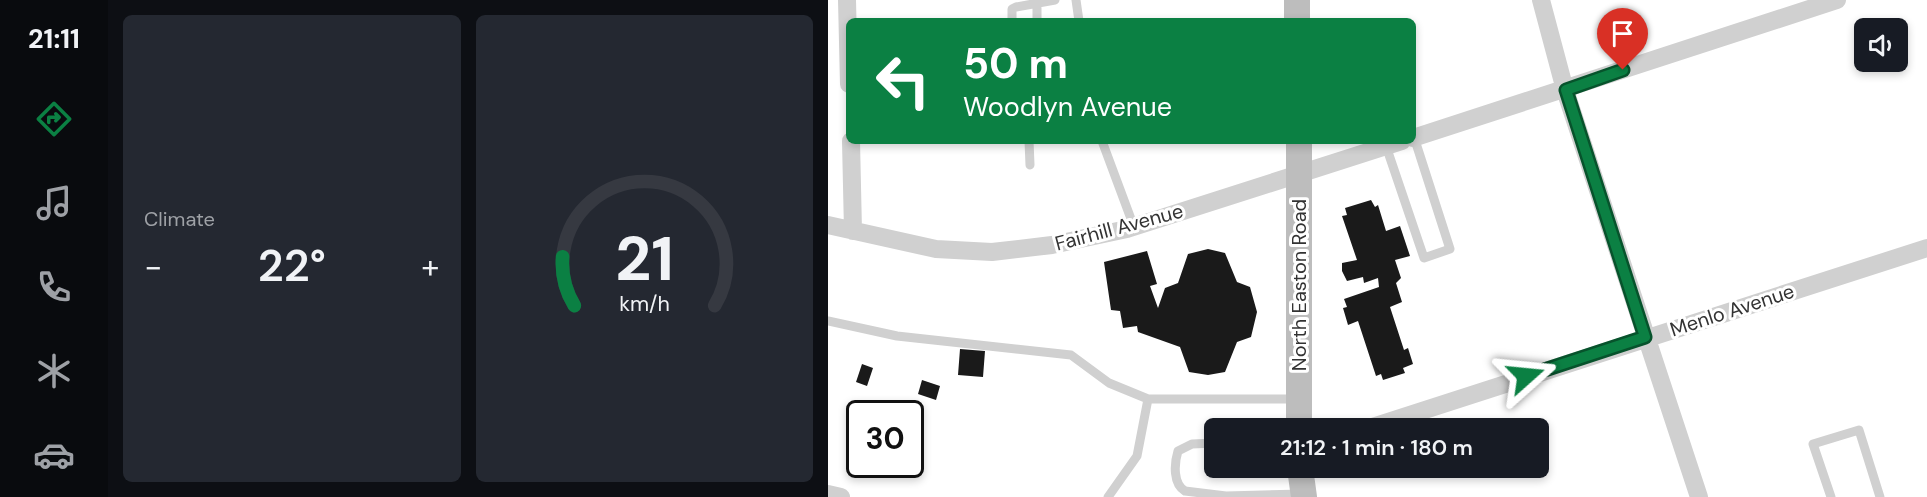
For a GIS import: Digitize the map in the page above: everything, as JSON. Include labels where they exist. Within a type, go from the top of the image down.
[{"type":"main road","points":[[1297,0],[1298,18]]},
{"type":"main road","name":"North Easton Road","points":[[1299,144],[1299,418]]},
{"type":"main road","points":[[1301,478],[1304,496]]},
{"type":"street","points":[[846,0],[847,18]]},
{"type":"street","points":[[1541,0],[1566,90],[1693,495]]},
{"type":"street","name":"Fairhill Avenue","points":[[1416,136],[1566,90],[1837,0]]},
{"type":"street","points":[[851,144],[853,231]]},
{"type":"street","name":"Fairhill Avenue","points":[[828,225],[920,246],[992,252],[1052,245],[1134,227],[1391,144]]},
{"type":"street","name":"Menlo Avenue","points":[[1399,418],[1927,248]]},
{"type":"street","points":[[828,494],[841,497]]},
{"type":"lane","points":[[1012,18],[1012,9],[1016,7],[1055,0]]},
{"type":"lane","points":[[1076,0],[1079,18]]},
{"type":"lane","points":[[1037,4],[1037,18]]},
{"type":"lane","points":[[1029,144],[1030,165]]},
{"type":"lane","points":[[1102,144],[1134,227]]},
{"type":"lane","points":[[1405,144],[1424,258],[1450,249],[1406,144]]},
{"type":"lane","points":[[828,321],[897,336],[1071,355],[1109,383],[1148,399],[1299,399]]},
{"type":"lane","points":[[1108,497],[1137,456],[1148,399]]},
{"type":"lane","points":[[1831,497],[1813,444],[1859,430],[1880,497]]},
{"type":"lane","points":[[1204,443],[1192,444],[1178,451],[1176,482],[1185,491],[1226,496],[1304,496]]},
{"type":"building","points":[[1371,200],[1375,207],[1378,205],[1386,231],[1400,226],[1410,256],[1395,260],[1401,278],[1396,283],[1402,302],[1390,307],[1404,350],[1408,348],[1413,364],[1403,368],[1405,373],[1383,380],[1381,374],[1376,376],[1358,321],[1348,325],[1343,308],[1347,307],[1344,299],[1379,287],[1378,278],[1364,283],[1363,277],[1347,281],[1342,271],[1342,263],[1357,260],[1342,216],[1347,215],[1345,208]]},
{"type":"building","points":[[1208,249],[1225,253],[1237,282],[1250,287],[1257,312],[1251,337],[1237,342],[1225,372],[1208,375],[1189,372],[1180,347],[1138,332],[1137,326],[1123,328],[1120,311],[1111,310],[1104,262],[1147,251],[1157,284],[1150,286],[1158,308],[1165,288],[1178,283],[1188,254]]},
{"type":"building","points":[[960,349],[985,351],[983,377],[958,375]]},
{"type":"building","points":[[862,364],[873,368],[867,386],[856,382]]},
{"type":"building","points":[[922,380],[940,386],[936,400],[918,394]]},
{"type":"route","points":[[1526,376],[1645,337],[1566,90],[1623,70]]}]
